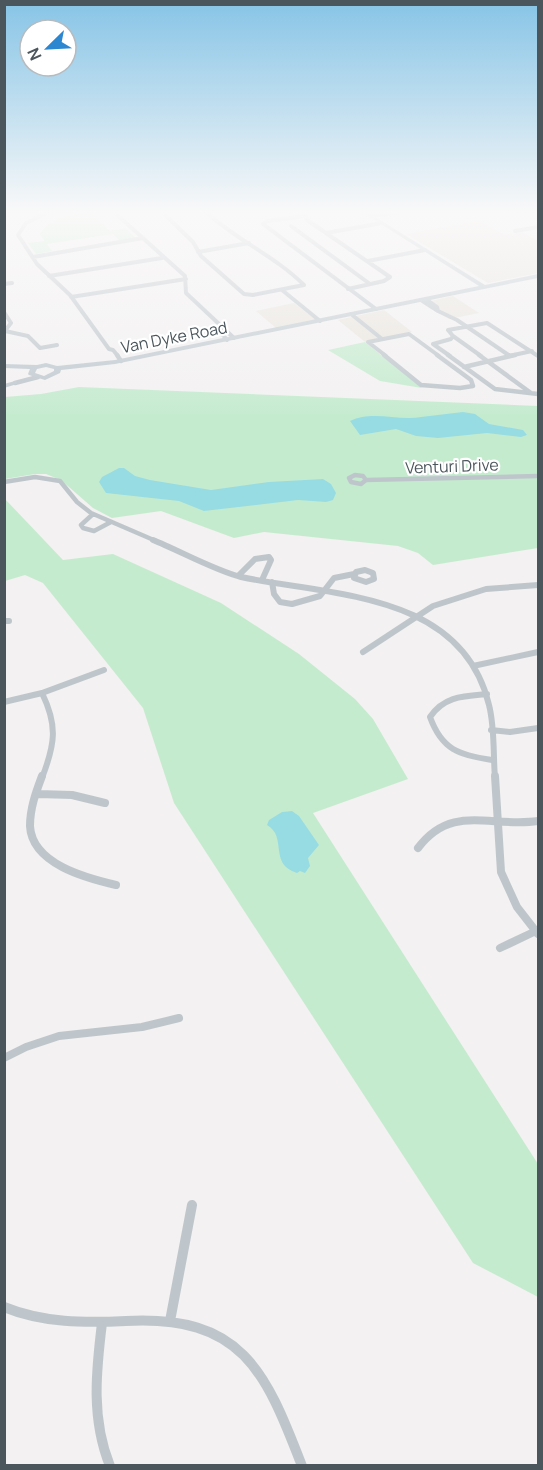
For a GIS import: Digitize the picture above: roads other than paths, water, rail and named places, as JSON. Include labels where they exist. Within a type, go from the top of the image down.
[{"type":"street","points":[[54,281],[71,297],[109,349],[107,351],[118,362]]},
{"type":"street","points":[[71,297],[176,281]]},
{"type":"street","points":[[186,281],[186,293],[230,339]]},
{"type":"street","points":[[231,281],[248,295],[303,286],[304,284],[300,281]]},
{"type":"street","points":[[337,281],[376,309]]},
{"type":"street","points":[[365,281],[370,284]]},
{"type":"street","points":[[348,289],[387,281]]},
{"type":"street","points":[[474,281],[484,287]]},
{"type":"street","name":"Van Dyke Road","points":[[55,372],[118,362],[515,281]]},
{"type":"street","points":[[4,284],[12,283]]},
{"type":"street","points":[[285,290],[322,320]]},
{"type":"street","points":[[423,300],[510,356]]},
{"type":"street","points":[[4,312],[11,323],[5,332],[28,336],[36,341],[40,348],[57,345]]},
{"type":"street","points":[[351,314],[382,339]]},
{"type":"street","points":[[531,393],[448,330],[466,326],[493,325],[538,356]]},
{"type":"street","points":[[409,333],[425,345],[474,384],[467,388],[421,385],[368,342],[409,333]]},
{"type":"street","points":[[425,345],[451,339],[453,336]]},
{"type":"street","points":[[434,344],[495,389],[538,394]]},
{"type":"street","points":[[464,367],[532,351]]},
{"type":"street","points":[[15,383],[33,370],[46,365],[55,372]]},
{"type":"street","points":[[4,368],[33,370]]},
{"type":"street","points":[[33,370],[38,377]]},
{"type":"street","points":[[4,386],[55,372]]},
{"type":"street","name":"Venturi Drive","points":[[366,480],[538,476]]},
{"type":"street","points":[[4,482],[35,477],[60,481],[78,502],[93,514],[238,576],[376,600],[416,617],[443,632],[461,648],[487,694],[501,872],[517,907],[538,932],[500,948]]},
{"type":"street","points":[[93,514],[84,520],[81,525],[84,528],[94,531],[111,522]]},
{"type":"street","points":[[238,576],[250,562],[269,557],[271,560],[262,580]]},
{"type":"street","points":[[272,582],[274,594],[285,604],[320,596],[334,578],[354,574]]},
{"type":"street","points":[[363,652],[433,606],[486,589],[538,585]]},
{"type":"street","points":[[473,666],[538,652]]},
{"type":"street","points":[[4,702],[42,693],[104,670]]},
{"type":"street","points":[[42,693],[55,724],[54,739],[31,813],[33,834],[45,854],[65,870],[91,880],[116,885]]},
{"type":"street","points":[[487,694],[446,699],[435,707],[430,717],[436,732],[451,751],[464,757],[492,760]]},
{"type":"street","points":[[491,730],[510,732],[538,728]]},
{"type":"street","points":[[38,794],[65,793],[86,796],[105,803]]},
{"type":"street","points":[[418,848],[426,834],[440,826],[459,820],[527,824],[538,820]]},
{"type":"street","points":[[4,1058],[26,1047],[59,1036],[142,1028],[179,1018]]},
{"type":"street","points":[[170,1321],[192,1205]]},
{"type":"street","points":[[4,1307],[54,1320],[102,1323],[170,1321],[199,1325],[232,1342],[262,1374],[302,1466]]},
{"type":"street","points":[[102,1323],[95,1401],[104,1453],[110,1466]]},
{"type":"water","points":[[463,412],[475,414],[489,424],[523,430],[527,435],[521,437],[487,433],[438,438],[416,436],[396,429],[360,435],[350,421],[367,416],[412,418]]},
{"type":"water","points":[[119,468],[124,468],[135,476],[150,480],[211,490],[269,482],[323,479],[331,484],[336,493],[333,500],[326,502],[298,500],[204,511],[179,501],[106,493],[99,482],[102,477]]},
{"type":"water","points":[[292,811],[299,816],[319,845],[308,858],[310,866],[305,873],[300,871],[297,873],[288,869],[283,863],[276,836],[267,825],[269,820],[282,812]]}]
